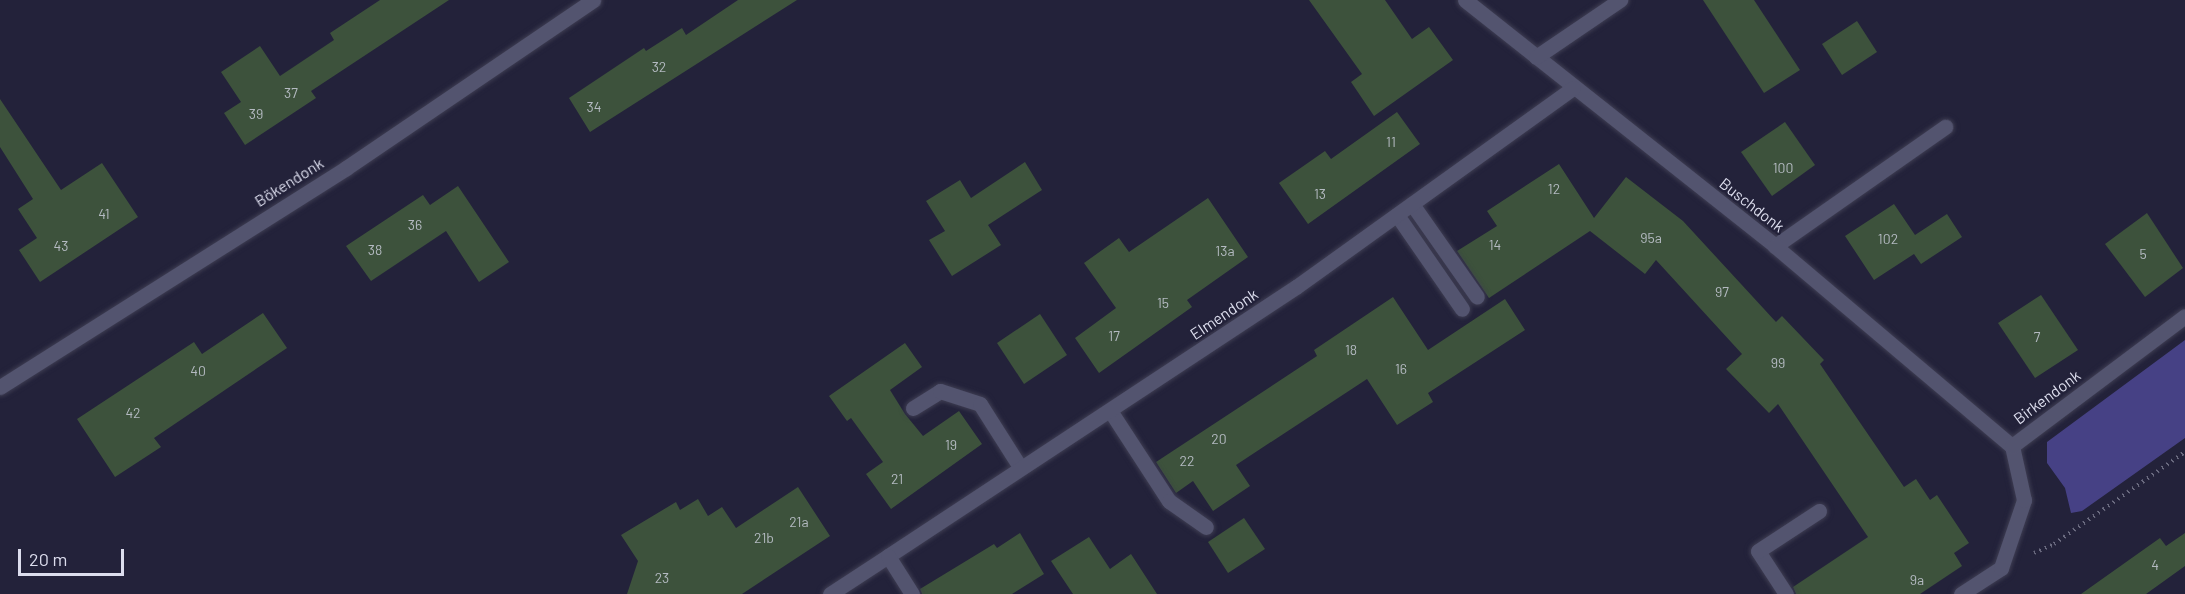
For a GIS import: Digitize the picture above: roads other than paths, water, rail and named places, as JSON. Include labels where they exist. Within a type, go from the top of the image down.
[{"type":"street","name":"Bökendonk","points":[[0,387],[346,168],[593,0]]},
{"type":"street","name":"Buschdonk","points":[[1465,0],[1775,246],[2012,446]]},
{"type":"street","points":[[1536,57],[1620,0]]},
{"type":"street","name":"Elmendonk","points":[[830,594],[1020,467],[1111,412],[1397,215],[1573,88]]},
{"type":"street","points":[[1775,246],[1945,127]]},
{"type":"street","points":[[1412,204],[1477,297]]},
{"type":"street","points":[[1397,215],[1462,309]]},
{"type":"street","name":"Birkendonk","points":[[1961,594],[2001,568],[2024,500],[2012,446],[2185,316]]},
{"type":"street","points":[[913,408],[940,391],[980,404],[1020,467]]},
{"type":"street","points":[[1111,412],[1169,501],[1206,527]]},
{"type":"street","points":[[1786,594],[1758,551],[1819,511]]},
{"type":"street","points":[[888,556],[912,594]]}]
